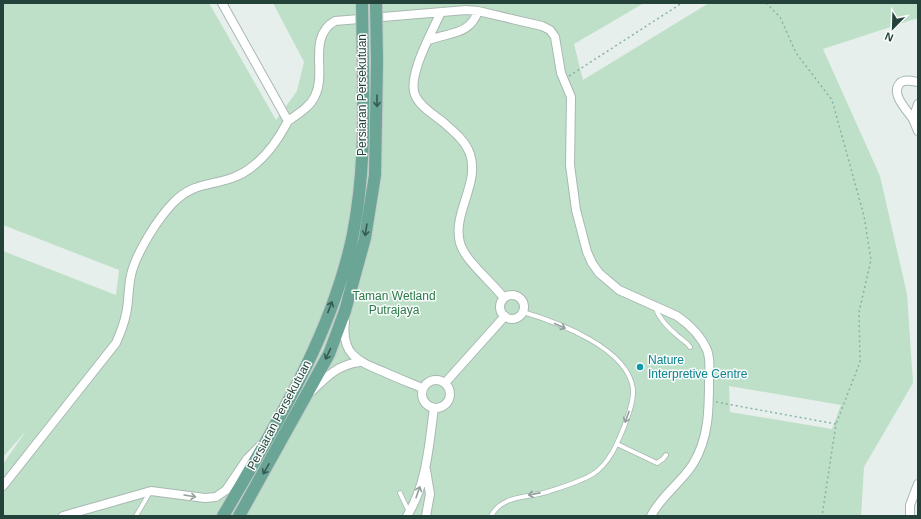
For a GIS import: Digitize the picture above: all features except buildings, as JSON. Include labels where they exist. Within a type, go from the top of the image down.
[{"type":"main road","name":"Persiaran Persekutuan","points":[[223,516],[290,399],[315,347],[342,277],[353,234],[359,190],[364,132],[362,3]]},
{"type":"main road","name":"Persiaran Persekutuan","points":[[239,516],[329,354],[345,311],[365,238],[375,175],[377,62],[376,3]]},
{"type":"street","points":[[222,3],[288,121]]},
{"type":"street","points":[[3,486],[116,342],[126,314],[131,274],[141,250],[155,227],[174,202],[200,185],[231,178],[244,172],[254,164],[279,138],[288,121],[305,109],[316,95],[318,88],[319,46],[324,32],[330,24],[335,21],[440,12],[478,11],[542,26],[550,30],[555,37],[564,79],[571,97],[570,165],[576,210],[587,252],[598,273],[619,290],[654,305],[686,322],[703,343],[710,359],[708,421],[702,447],[693,464],[662,499],[651,516]]},
{"type":"street","points":[[429,40],[461,31],[470,26],[478,11]]},
{"type":"street","points":[[440,12],[414,75],[413,92],[421,103],[455,132],[470,153],[472,171],[460,218],[460,244],[466,254],[504,298]]},
{"type":"street","points":[[918,82],[910,80],[903,81],[897,88],[897,94],[913,119],[918,131]]},
{"type":"street","points":[[913,119],[918,104]]},
{"type":"street","points":[[514,295],[519,297],[523,301],[523,312],[515,318],[505,316],[500,307],[504,298],[514,295]]},
{"type":"street","points":[[345,311],[344,338],[347,347],[360,362],[422,388]]},
{"type":"street","points":[[445,383],[505,316]]},
{"type":"street","points":[[305,398],[332,371],[351,363],[360,362]]},
{"type":"street","points":[[432,380],[439,380],[445,383],[450,394],[449,399],[446,404],[434,408],[428,406],[423,401],[421,395],[422,388],[426,383],[432,380]]},
{"type":"street","points":[[408,515],[417,494],[425,467],[434,408]]},
{"type":"street","points":[[63,516],[151,491],[205,498],[216,497],[226,490],[247,459],[268,438]]},
{"type":"street","points":[[425,467],[430,494],[426,516]]},
{"type":"street","points":[[910,516],[910,505],[918,484]]},
{"type":"lane","points":[[654,305],[660,319],[678,337],[687,342],[690,347]]},
{"type":"lane","points":[[491,516],[498,507],[512,499],[547,492],[591,475],[605,463],[617,444],[633,400],[633,388],[624,368],[609,353],[591,341],[536,316],[523,312]]},
{"type":"lane","points":[[617,444],[657,463],[664,459],[666,455]]},
{"type":"lane","points":[[136,516],[151,491]]},
{"type":"lane","points":[[400,493],[408,515]]},
{"type":"path","points":[[564,79],[682,3]]},
{"type":"path","points":[[766,3],[780,17],[796,53],[832,100],[864,216],[871,260],[859,312],[860,362],[836,424],[822,516]]},
{"type":"path","points":[[709,401],[836,424]]},
{"type":"green space","name":"Taman Wetland Putrajaya","points":[[3,3],[209,3],[276,120],[297,91],[304,62],[273,3],[644,3],[574,44],[583,80],[709,3],[918,3],[918,18],[823,49],[880,176],[907,294],[913,383],[864,467],[861,516],[3,516],[3,464],[26,431],[3,457],[3,251],[116,295],[119,270],[3,225]],"holes":[[[729,386],[841,405],[832,429],[730,412]]]},
{"type":"place","name":"Nature Interpretive Centre","points":[[640,367]]}]
